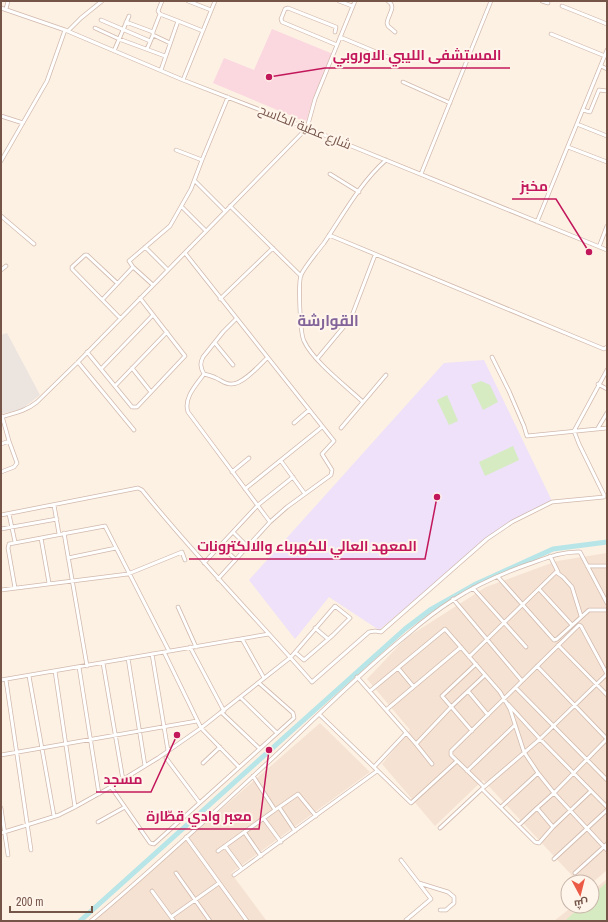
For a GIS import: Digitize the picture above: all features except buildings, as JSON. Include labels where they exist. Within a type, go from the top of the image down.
[{"type":"street","points":[[6,9],[8,1]]},
{"type":"street","points":[[1,161],[46,81],[66,30],[102,1]]},
{"type":"street","points":[[147,49],[160,14],[158,11],[162,1]]},
{"type":"street","points":[[188,1],[211,10]]},
{"type":"street","points":[[183,80],[215,1]]},
{"type":"street","points":[[339,1],[352,6]]},
{"type":"street","points":[[1,472],[16,465],[11,444],[1,416],[22,412],[30,408],[78,362],[307,128],[315,99],[354,1]]},
{"type":"street","points":[[388,1],[392,4],[393,8],[387,23],[388,26],[395,32]]},
{"type":"street","points":[[421,174],[491,1]]},
{"type":"street","points":[[542,1],[548,3]]},
{"type":"street","points":[[562,6],[607,24]]},
{"type":"street","name":"شارع عطية الكاسح","points":[[1,8],[66,30],[183,80],[307,128],[607,250]]},
{"type":"street","points":[[335,32],[336,27],[288,8],[285,9],[281,19],[282,22],[337,45]]},
{"type":"street","points":[[160,14],[203,31]]},
{"type":"street","points":[[114,51],[129,16]]},
{"type":"street","points":[[101,20],[150,41]]},
{"type":"street","points":[[126,22],[170,43]]},
{"type":"street","points":[[161,70],[178,22]]},
{"type":"street","points":[[95,28],[119,39],[165,56]]},
{"type":"street","points":[[552,34],[604,56]]},
{"type":"street","points":[[340,37],[392,59]]},
{"type":"street","points":[[538,222],[607,50]]},
{"type":"street","points":[[601,66],[607,68]]},
{"type":"street","points":[[403,82],[450,103]]},
{"type":"street","points":[[583,110],[590,112],[598,91],[600,89],[607,91]]},
{"type":"street","points":[[153,286],[130,263],[130,260],[170,226],[182,207],[195,181],[228,97]]},
{"type":"street","points":[[1,116],[23,123]]},
{"type":"street","points":[[577,124],[607,136]]},
{"type":"street","points":[[568,147],[607,162]]},
{"type":"street","points":[[176,150],[202,160]]},
{"type":"street","points":[[363,402],[317,359],[308,348],[302,335],[300,310],[301,276],[359,192],[376,169],[386,160]]},
{"type":"street","points":[[330,174],[359,192]]},
{"type":"street","points":[[195,181],[226,211]]},
{"type":"street","points":[[230,206],[301,276]]},
{"type":"street","points":[[182,207],[206,231]]},
{"type":"street","points":[[1,216],[34,244]]},
{"type":"street","points":[[599,247],[607,226]]},
{"type":"street","points":[[329,235],[604,349],[607,347]]},
{"type":"street","points":[[145,247],[168,270]]},
{"type":"street","points":[[220,299],[273,248]]},
{"type":"street","points":[[185,253],[334,441],[322,454],[332,473],[331,475],[270,522],[218,579]]},
{"type":"street","points":[[117,283],[89,256],[86,255],[73,266],[72,270],[103,299],[120,318]]},
{"type":"street","points":[[317,359],[351,318],[375,255]]},
{"type":"street","points":[[1,270],[6,266]]},
{"type":"street","points":[[103,299],[134,267]]},
{"type":"street","points":[[87,352],[134,408],[137,407],[184,357],[167,332],[140,298]]},
{"type":"street","points":[[101,369],[154,315]]},
{"type":"street","points":[[236,319],[201,361],[201,369],[204,374],[216,377],[231,384],[236,384],[243,380],[267,358]]},
{"type":"street","points":[[115,386],[167,332]]},
{"type":"street","points":[[215,343],[234,365]]},
{"type":"street","points":[[492,357],[524,426],[527,436],[607,428]]},
{"type":"street","points":[[78,362],[134,430]]},
{"type":"street","points":[[132,368],[151,392]]},
{"type":"street","points":[[1,515],[138,488],[142,490],[172,527],[218,579],[312,682],[369,632],[381,632],[492,535],[512,522],[552,502],[604,497],[574,431],[598,384],[607,370]]},
{"type":"street","points":[[204,374],[188,397],[186,409],[270,522]]},
{"type":"street","points":[[341,428],[386,375]]},
{"type":"street","points":[[598,384],[607,389]]},
{"type":"street","points":[[294,423],[309,410]]},
{"type":"street","points":[[598,428],[607,413]]},
{"type":"street","points":[[245,489],[322,427]]},
{"type":"street","points":[[1,444],[9,441]]},
{"type":"street","points":[[232,472],[249,458]]},
{"type":"street","points":[[281,461],[306,494]]},
{"type":"street","points":[[204,563],[258,505],[293,477]]},
{"type":"street","points":[[54,505],[59,534]]},
{"type":"street","points":[[9,514],[15,542]]},
{"type":"street","points":[[1,529],[56,520]]},
{"type":"street","points":[[15,588],[8,548],[9,544],[105,526],[128,574],[169,651]]},
{"type":"street","points":[[233,532],[247,546]]},
{"type":"street","points":[[64,533],[87,666]]},
{"type":"street","points":[[41,538],[49,583]]},
{"type":"street","points":[[220,545],[235,559]]},
{"type":"street","points":[[68,558],[116,548]]},
{"type":"street","points":[[1,590],[128,574],[187,550]]},
{"type":"street","points":[[182,552],[185,560]]},
{"type":"street","points":[[91,921],[253,776],[357,677],[396,643],[453,599],[473,588],[550,556],[570,552],[580,552],[607,603]]},
{"type":"street","points":[[550,556],[558,572],[572,586],[581,616]]},
{"type":"street","points":[[587,566],[607,566]]},
{"type":"street","points":[[469,657],[555,572],[558,572]]},
{"type":"street","points":[[498,577],[554,640],[557,640],[581,616],[591,609],[607,610]]},
{"type":"street","points":[[473,588],[526,647]]},
{"type":"street","points":[[539,589],[572,625]]},
{"type":"street","points":[[453,599],[522,681]]},
{"type":"street","points":[[3,833],[76,807],[123,780],[201,728],[291,658],[335,606],[350,618],[304,660],[296,653]]},
{"type":"street","points":[[178,607],[196,647]]},
{"type":"street","points":[[440,828],[483,788],[540,739],[607,674],[579,625],[451,751],[451,755],[467,771],[483,788],[501,807],[537,843],[539,843],[553,827],[591,791]]},
{"type":"street","points":[[315,628],[328,639]]},
{"type":"street","points":[[370,691],[445,629],[500,692],[510,709],[524,752],[538,773],[554,793],[587,828],[606,845],[607,850]]},
{"type":"street","points":[[1,680],[269,634]]},
{"type":"street","points":[[242,639],[264,678]]},
{"type":"street","points":[[558,645],[607,695]]},
{"type":"street","points":[[386,710],[461,647]]},
{"type":"street","points":[[190,648],[222,712],[259,748]]},
{"type":"street","points":[[164,652],[201,728],[239,766]]},
{"type":"street","points":[[152,654],[168,751]]},
{"type":"street","points":[[128,658],[145,766]]},
{"type":"street","points":[[103,663],[123,780]]},
{"type":"street","points":[[472,731],[443,698],[443,694],[476,664]]},
{"type":"street","points":[[519,825],[554,793],[607,739],[537,666]]},
{"type":"street","points":[[79,667],[99,794]]},
{"type":"street","points":[[398,668],[413,686]]},
{"type":"street","points":[[55,671],[76,807]]},
{"type":"street","points":[[416,744],[451,707],[485,675]]},
{"type":"street","points":[[29,676],[54,816]]},
{"type":"street","points":[[357,677],[432,764]]},
{"type":"street","points":[[6,680],[32,850]]},
{"type":"street","points":[[111,787],[152,844],[154,844],[294,718],[294,713],[259,683]]},
{"type":"street","points":[[516,688],[607,780]]},
{"type":"street","points":[[468,691],[488,715]]},
{"type":"street","points":[[241,698],[277,733]]},
{"type":"street","points":[[504,700],[607,808],[554,859]]},
{"type":"street","points":[[319,714],[411,803],[457,761]]},
{"type":"street","points":[[1,754],[197,721]]},
{"type":"street","points":[[467,771],[515,725]]},
{"type":"street","points":[[374,767],[406,733]]},
{"type":"street","points":[[202,763],[220,747]]},
{"type":"street","points":[[166,758],[199,802]]},
{"type":"street","points":[[234,875],[377,771]]},
{"type":"street","points":[[501,807],[538,773]]},
{"type":"street","points":[[253,776],[275,810]]},
{"type":"street","points":[[218,852],[298,794],[316,816]]},
{"type":"street","points":[[98,822],[125,807]]},
{"type":"street","points":[[1,808],[3,833],[8,855]]},
{"type":"street","points":[[279,808],[295,831]]},
{"type":"street","points":[[538,808],[553,827]]},
{"type":"street","points":[[264,819],[281,842]]},
{"type":"street","points":[[244,833],[261,856]]},
{"type":"street","points":[[186,837],[247,921]]},
{"type":"street","points":[[575,873],[606,845]]},
{"type":"street","points":[[225,846],[242,869]]},
{"type":"street","points":[[402,860],[431,899],[406,920]]},
{"type":"street","points":[[176,873],[210,921]]},
{"type":"street","points":[[171,917],[219,883]]},
{"type":"street","points":[[419,883],[448,892],[454,898],[454,903],[446,910],[440,910]]},
{"type":"street","points":[[152,891],[174,921]]},
{"type":"shaded area","points":[[272,29],[333,54],[313,99],[306,122],[213,83],[224,58],[254,70]]},
{"type":"shaded area","points":[[7,333],[40,395],[22,409],[1,414],[1,335]]},
{"type":"shaded area","points":[[484,360],[552,501],[534,509],[497,531],[379,630],[329,597],[295,639],[249,580],[444,363]]},
{"type":"shaded area","points":[[607,553],[607,870],[600,876],[600,874],[571,874],[483,780],[435,826],[382,764],[410,730],[367,679],[406,638],[486,587],[557,561]]},
{"type":"shaded area","points":[[320,723],[370,772],[231,873],[266,920],[93,921]]},
{"type":"shaded area","points":[[607,879],[607,921],[554,921],[563,914],[600,914],[600,885]]},
{"type":"green space","points":[[481,381],[490,385],[498,402],[483,410],[471,385]]},
{"type":"green space","points":[[447,395],[458,421],[449,425],[437,400]]},
{"type":"green space","points":[[513,446],[519,460],[485,476],[479,462]]},
{"type":"green space","points":[[607,882],[607,921],[565,921],[572,914],[600,914],[600,889]]},
{"type":"waterway","points":[[80,921],[405,629],[430,610],[476,584],[553,549],[607,542]]},
{"type":"place","name":"المستشفی الليبي الاوروبي","points":[[269,77]]},
{"type":"place","name":"مخبز","points":[[589,252]]},
{"type":"place","name":"المعهد العالي للكهرباء والالكترونات","points":[[437,497]]},
{"type":"place","name":"مسجد","points":[[177,735]]},
{"type":"place","name":"معبر وادي قطّارة","points":[[269,750]]},
{"type":"district","name":"القوارشة","points":[[328,320]]}]
